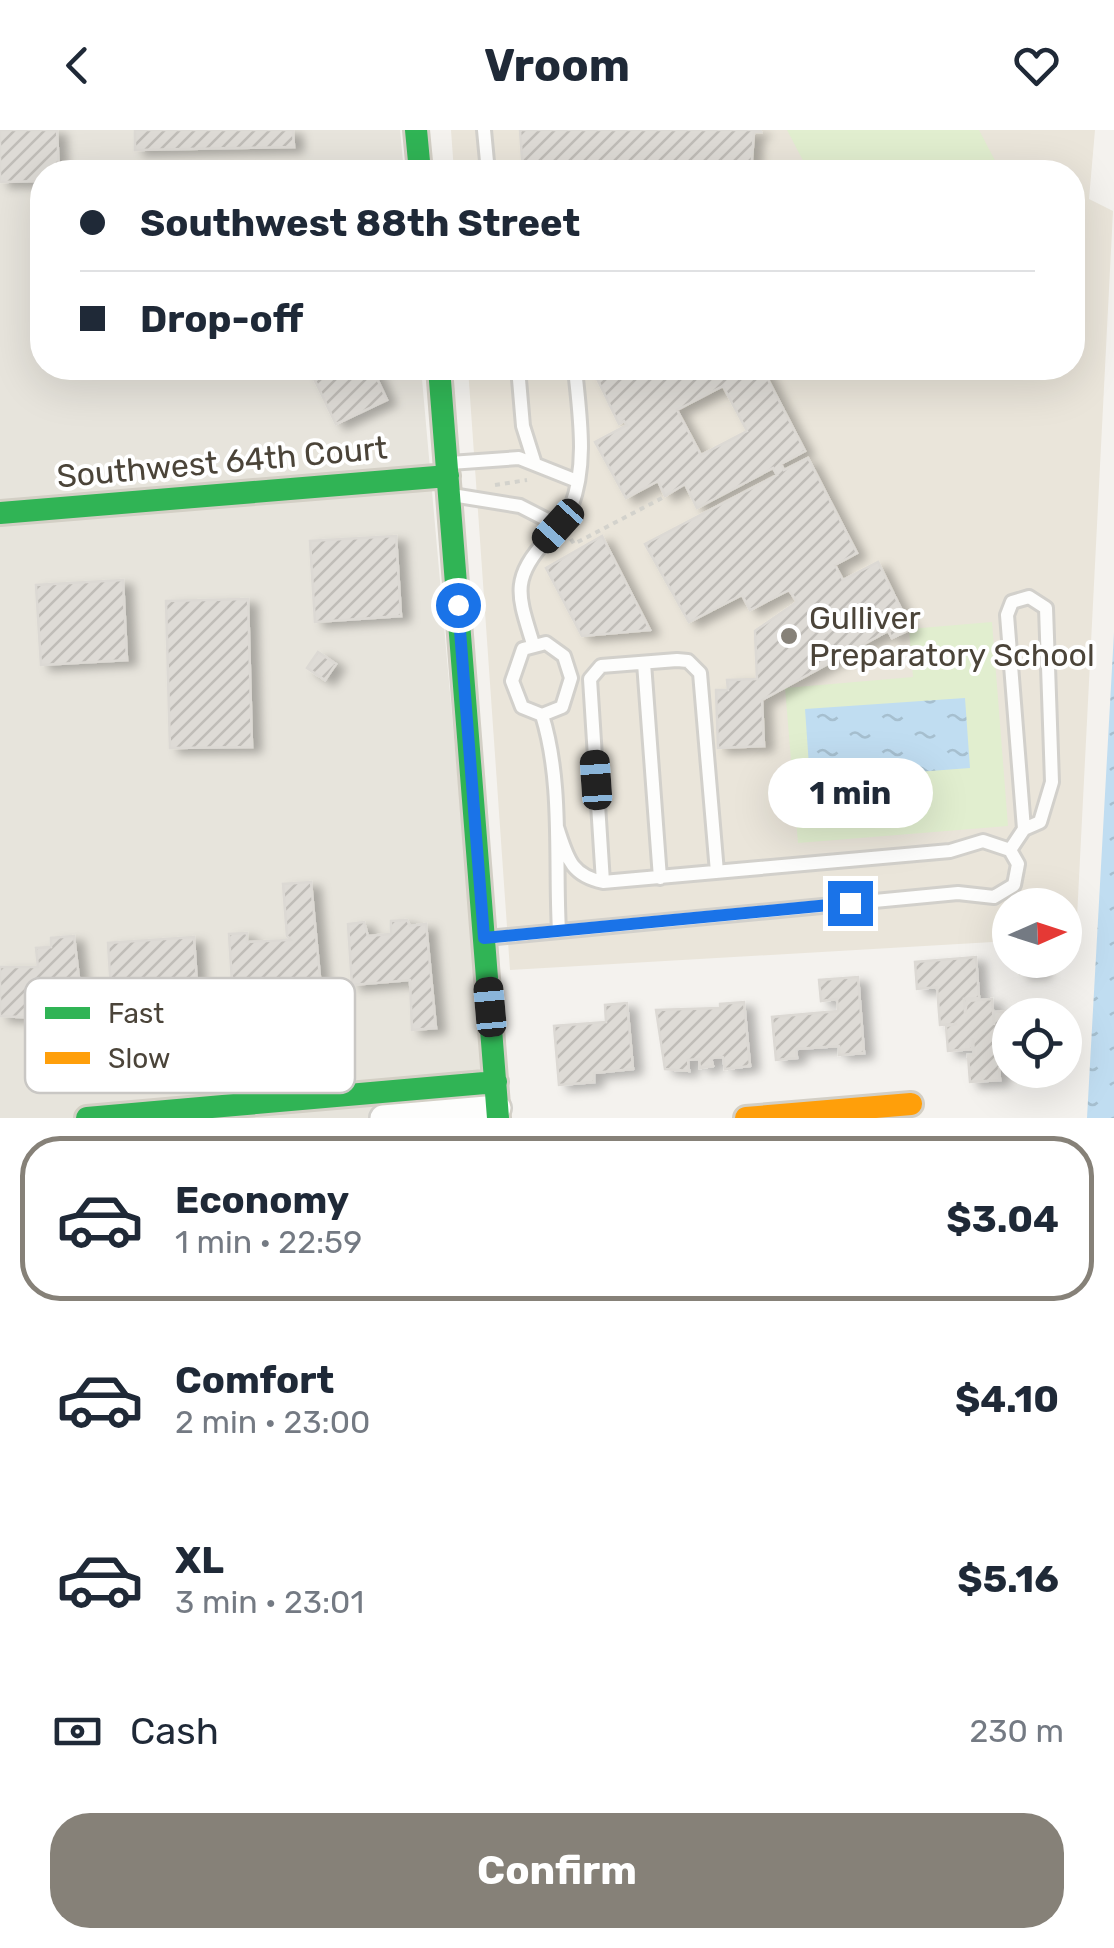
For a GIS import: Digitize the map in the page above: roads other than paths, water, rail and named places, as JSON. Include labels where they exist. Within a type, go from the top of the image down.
[{"type":"street","points":[[416,130],[419,160]]},
{"type":"street","points":[[440,380],[498,1103]]},
{"type":"street","name":"Southwest 64th Court","points":[[0,512],[448,478]]},
{"type":"street","points":[[87,1118],[498,1103]]},
{"type":"street","points":[[383,1118],[498,1103]]},
{"type":"street","points":[[746,1118],[911,1104]]},
{"type":"lane","points":[[484,130],[487,160]]},
{"type":"lane","points":[[519,380],[523,426],[534,461]]},
{"type":"lane","points":[[534,644],[519,582],[532,555],[570,508],[577,481],[580,430],[576,380]]},
{"type":"lane","points":[[448,478],[534,461],[577,481]]},
{"type":"lane","points":[[448,478],[520,506],[558,526]]},
{"type":"lane","points":[[1010,850],[1024,829],[1040,822],[1052,782],[1046,608],[1029,597],[1012,602],[1007,614],[1024,829]]},
{"type":"lane","points":[[546,643],[564,656],[570,678],[562,706],[542,714],[522,707],[512,681],[516,658],[534,644],[546,643]]},
{"type":"lane","points":[[602,882],[590,679],[600,666],[644,662],[688,661],[700,673],[718,872]]},
{"type":"lane","points":[[644,662],[660,878]]},
{"type":"lane","points":[[570,678],[590,679]]},
{"type":"lane","points":[[542,714],[549,737],[557,827],[554,864],[560,930]]},
{"type":"lane","points":[[484,938],[958,893],[994,897],[1014,885],[1018,864],[1010,850],[983,840],[950,851],[602,882],[581,877],[573,869],[557,827]]},
{"type":"water","points":[[1114,632],[1114,1118],[1087,1118]]},
{"type":"water","points":[[965,698],[970,768],[810,780],[805,709]]},
{"type":"place","name":"Gulliver Preparatory School","points":[[789,636]]}]
